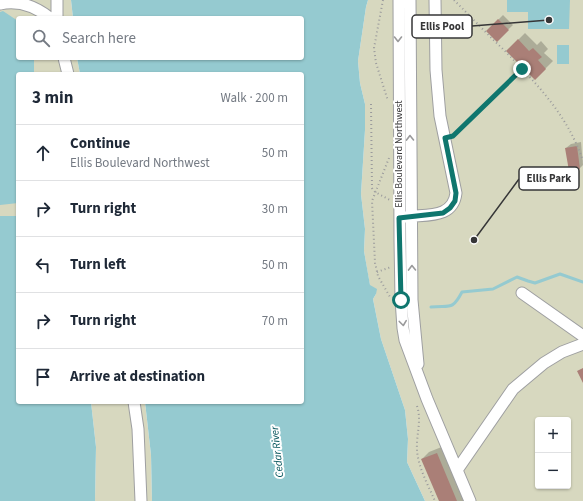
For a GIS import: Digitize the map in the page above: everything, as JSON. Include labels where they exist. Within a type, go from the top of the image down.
[{"type":"street","points":[[57,0],[57,16]]},
{"type":"street","name":"Ellis Boulevard Northwest","points":[[398,0],[399,218],[403,328],[405,340],[419,377],[470,501]]},
{"type":"street","name":"Ellis Boulevard Northwest","points":[[410,0],[413,319],[419,377]]},
{"type":"street","points":[[399,218],[443,213],[450,208],[455,201],[456,193],[440,116],[436,70],[436,0]]},
{"type":"street","points":[[0,4],[28,2],[48,16]]},
{"type":"street","points":[[64,60],[68,72]]},
{"type":"street","points":[[522,293],[583,336]]},
{"type":"street","points":[[457,470],[513,389],[544,363],[562,352],[583,344]]},
{"type":"street","points":[[134,404],[138,429],[141,501]]},
{"type":"path","points":[[454,0],[550,99],[569,128],[578,146],[583,161]]},
{"type":"path","points":[[445,138],[453,136],[522,69]]},
{"type":"path","points":[[371,104],[372,188],[375,192],[392,200]]},
{"type":"path","points":[[377,272],[392,267]]},
{"type":"green space","points":[[0,0],[71,0],[73,16],[16,16],[16,60],[77,60],[80,72],[16,72],[16,216],[0,216]]},
{"type":"green space","points":[[368,0],[583,0],[583,501],[425,501],[407,462],[408,439],[405,410],[381,339],[373,299],[376,294],[370,286],[364,251],[365,229],[361,194],[365,104],[360,83],[358,61]]},
{"type":"green space","points":[[91,404],[145,404],[151,455],[152,501],[95,501],[96,447]]},
{"type":"water","name":"Cedar River","points":[[71,0],[368,0],[358,61],[360,83],[365,104],[361,194],[365,229],[364,251],[370,285],[377,289],[373,299],[381,339],[405,410],[408,439],[407,462],[425,501],[152,501],[151,455],[145,404],[304,404],[304,72],[80,72],[77,60],[304,60],[304,16],[73,16]]},
{"type":"water","points":[[507,0],[570,0],[569,29],[528,29],[528,12],[507,12]]},
{"type":"water","points":[[3,11],[16,20],[16,60],[34,60],[34,72],[16,72],[16,203],[0,205],[0,12]]},
{"type":"water","points":[[557,45],[569,45],[569,64],[557,64]]},
{"type":"water","points":[[0,216],[16,216],[16,404],[91,404],[96,447],[95,501],[0,501]]},
{"type":"building","points":[[498,19],[509,30],[497,42],[486,31]]},
{"type":"building","points":[[518,39],[529,51],[533,48],[542,57],[538,60],[546,69],[535,80],[506,51]]},
{"type":"building","points":[[577,146],[580,169],[569,171],[565,148]]},
{"type":"building","points":[[583,368],[583,383],[577,371]]},
{"type":"building","points":[[437,453],[457,501],[439,501],[421,459]]},
{"type":"waterway","points":[[431,307],[453,305],[462,292],[493,289],[517,277],[535,283],[560,274],[583,282]]},
{"type":"place","name":"Ellis Pool","points":[[549,20]]},
{"type":"place","name":"Ellis Park","points":[[474,240]]},
{"type":"route","points":[[401,300],[399,218],[443,213],[450,208],[455,201],[456,193],[445,138],[453,136],[522,69]]}]
